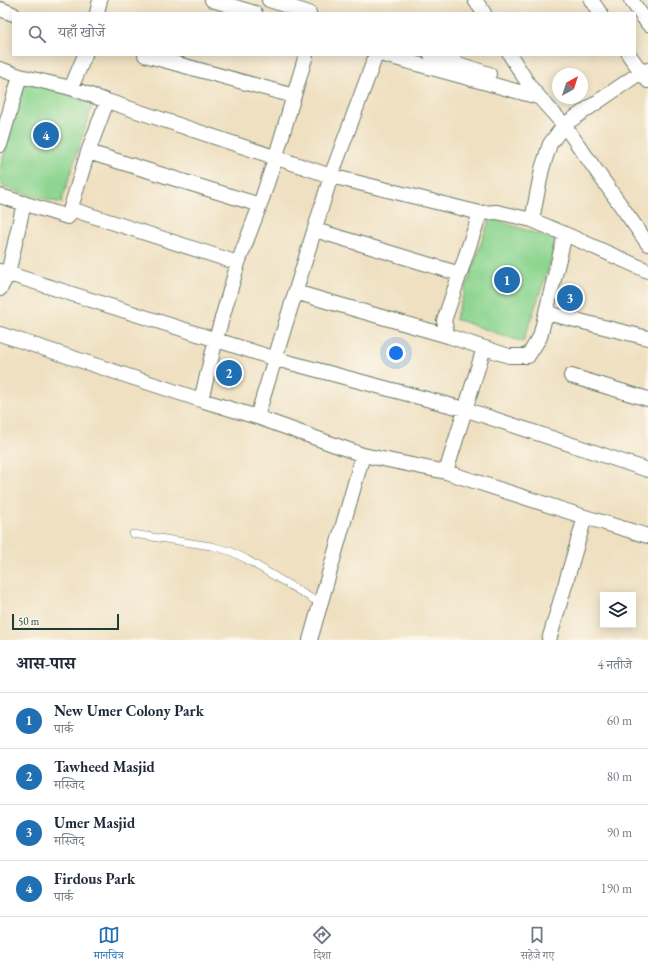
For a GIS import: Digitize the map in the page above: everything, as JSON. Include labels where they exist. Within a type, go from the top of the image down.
[{"type":"street","points":[[97,12],[100,0]]},
{"type":"street","points":[[212,0],[253,12]]},
{"type":"street","points":[[475,0],[483,12]]},
{"type":"street","points":[[591,0],[599,12]]},
{"type":"street","points":[[630,0],[648,24]]},
{"type":"street","points":[[273,1],[306,12]]},
{"type":"street","points":[[0,9],[12,14]]},
{"type":"street","points":[[71,88],[85,56]]},
{"type":"street","points":[[150,56],[294,96]]},
{"type":"street","points":[[201,400],[216,339],[238,263],[260,205],[306,56]]},
{"type":"street","points":[[257,417],[331,176],[376,56]]},
{"type":"street","points":[[388,56],[535,92]]},
{"type":"street","points":[[434,56],[535,92]]},
{"type":"street","points":[[511,56],[535,92],[564,125],[648,244]]},
{"type":"street","points":[[532,220],[542,169],[550,144],[564,125],[646,74],[630,56]]},
{"type":"street","points":[[0,69],[20,76],[71,88],[276,156],[331,176],[480,213],[497,212],[532,220],[648,271]]},
{"type":"street","points":[[0,145],[2,129],[20,76]]},
{"type":"street","points":[[0,196],[68,217],[88,152],[107,101]]},
{"type":"street","points":[[88,152],[260,205]]},
{"type":"street","points":[[0,289],[24,203]]},
{"type":"street","points":[[71,209],[238,263]]},
{"type":"street","points":[[448,336],[444,321],[480,213]]},
{"type":"street","points":[[315,230],[460,274]]},
{"type":"street","points":[[295,292],[448,336],[509,356],[528,356],[540,337],[566,234]]},
{"type":"street","points":[[4,273],[276,359],[464,409],[648,470]]},
{"type":"street","points":[[547,313],[648,338]]},
{"type":"street","points":[[0,334],[257,417],[363,455],[446,472],[648,536]]},
{"type":"street","points":[[446,472],[464,409],[484,348]]},
{"type":"street","points":[[571,376],[648,399]]},
{"type":"street","points":[[310,640],[363,455]]},
{"type":"street","points":[[549,640],[585,517]]},
{"type":"lane","points":[[133,534],[211,546],[230,551],[321,604]]},
{"type":"green space","points":[[25,82],[93,103],[61,203],[4,188],[0,182],[0,168]]},
{"type":"green space","points":[[490,218],[558,241],[523,342],[455,319]]},
{"type":"place","name":"Firdous Park","points":[[46,135]]},
{"type":"place","name":"New Umer Colony Park","points":[[507,280]]},
{"type":"place","name":"Umer Masjid","points":[[570,298]]},
{"type":"place","name":"Tawheed Masjid","points":[[229,373]]}]
